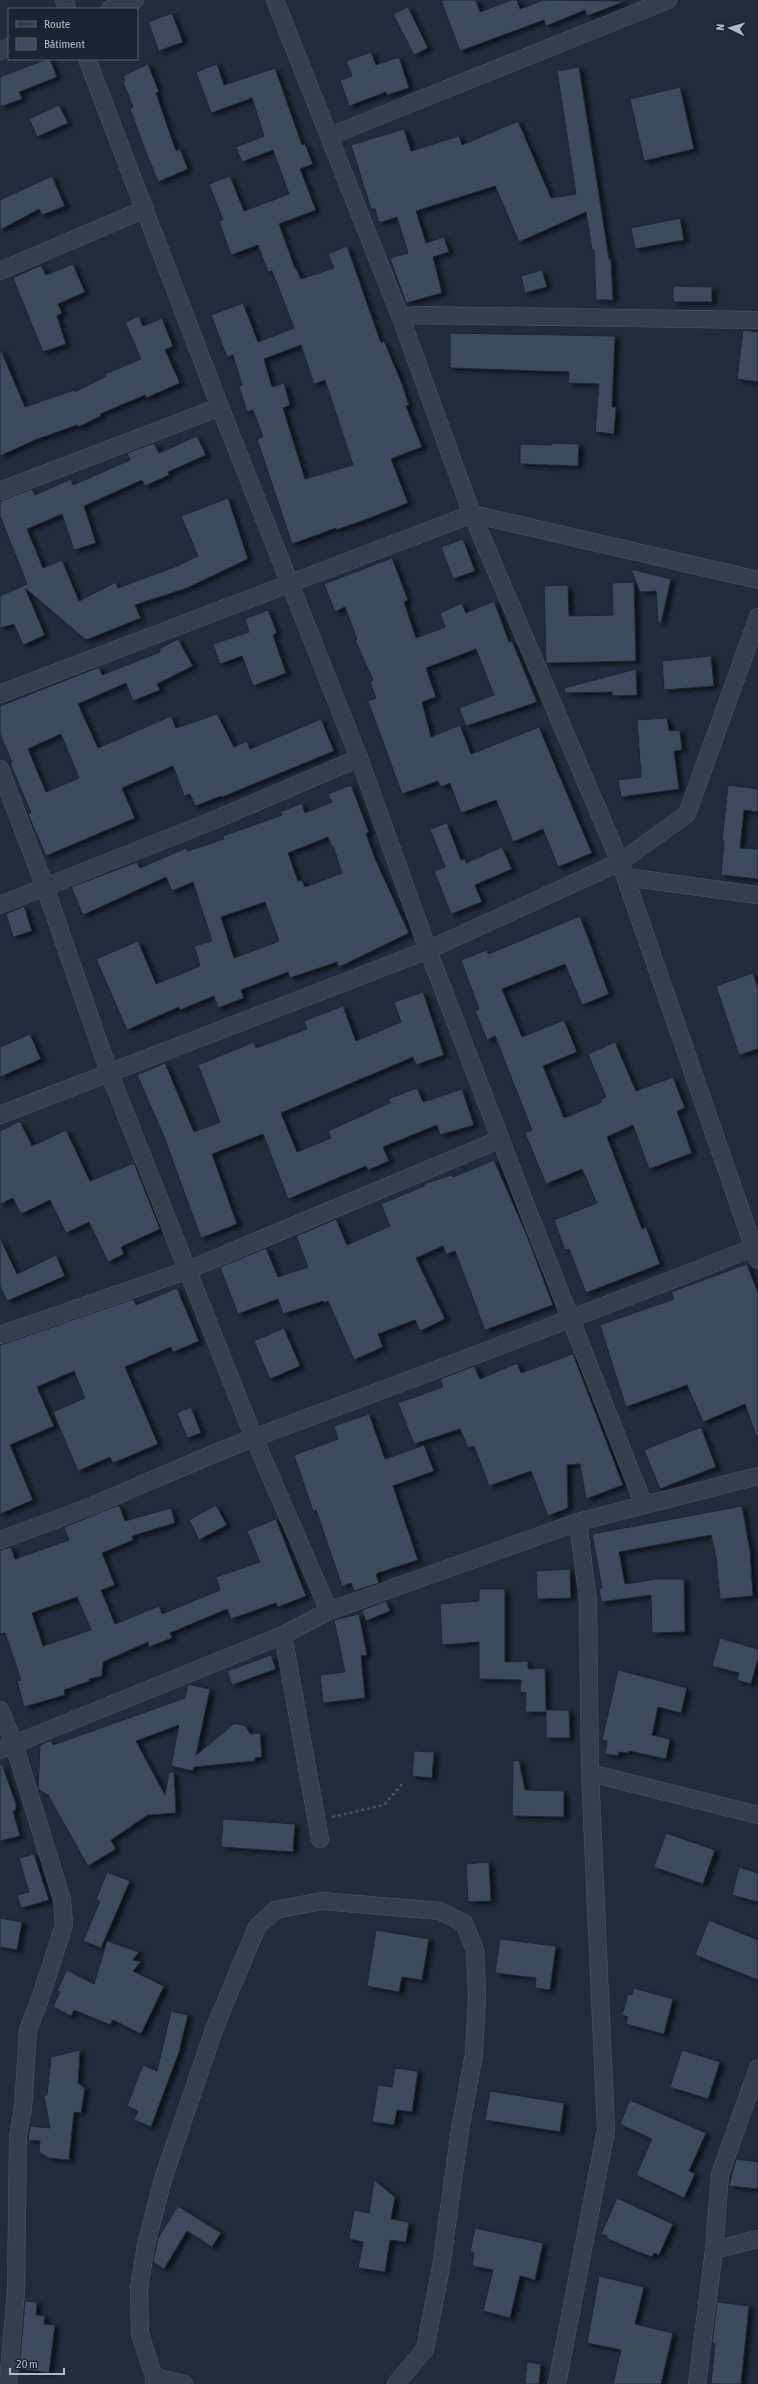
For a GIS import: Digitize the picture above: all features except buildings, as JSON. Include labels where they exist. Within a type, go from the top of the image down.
[{"type":"street","points":[[113,8],[135,0]]},
{"type":"street","points":[[0,1540],[96,1504],[254,1438],[404,1383],[496,1346],[755,1254],[623,870],[472,514],[400,318],[330,136],[275,0]]},
{"type":"street","points":[[330,136],[668,0]]},
{"type":"street","points":[[87,60],[220,407],[359,758],[428,950],[644,1505]]},
{"type":"street","points":[[0,271],[145,209]]},
{"type":"street","points":[[400,318],[415,315],[758,320]]},
{"type":"street","points":[[0,491],[220,407]]},
{"type":"street","points":[[0,694],[472,514],[758,580]]},
{"type":"street","points":[[0,1115],[428,950],[623,870],[687,814],[758,617]]},
{"type":"street","points":[[0,905],[216,819],[359,758]]},
{"type":"street","points":[[0,769],[45,888],[109,1072],[254,1438],[329,1611]]},
{"type":"street","points":[[623,870],[758,895]]},
{"type":"street","points":[[0,1335],[188,1270],[501,1139]]},
{"type":"street","points":[[7,1747],[283,1635],[329,1611],[578,1522],[758,1476]]},
{"type":"street","points":[[558,2384],[606,2130],[590,1773],[588,1601],[578,1522]]},
{"type":"street","points":[[283,1635],[320,1840]]},
{"type":"street","points":[[0,1710],[7,1747],[62,1900],[64,1925],[40,1999],[28,2030],[23,2108],[18,2136],[8,2291],[8,2384]]},
{"type":"street","points":[[590,1773],[758,1815]]},
{"type":"street","points":[[184,2384],[154,2381],[140,2334],[139,2289],[146,2245],[163,2179],[215,2027],[257,1927],[275,1910],[322,1901],[440,1911],[464,1923],[475,1950],[477,1997],[474,2054],[460,2130],[441,2267],[425,2349],[396,2384]]},
{"type":"street","points":[[697,2384],[714,2250],[720,2174],[758,2068]]},
{"type":"street","points":[[714,2250],[758,2239]]},
{"type":"path","points":[[316,1820],[384,1805],[402,1784]]}]
